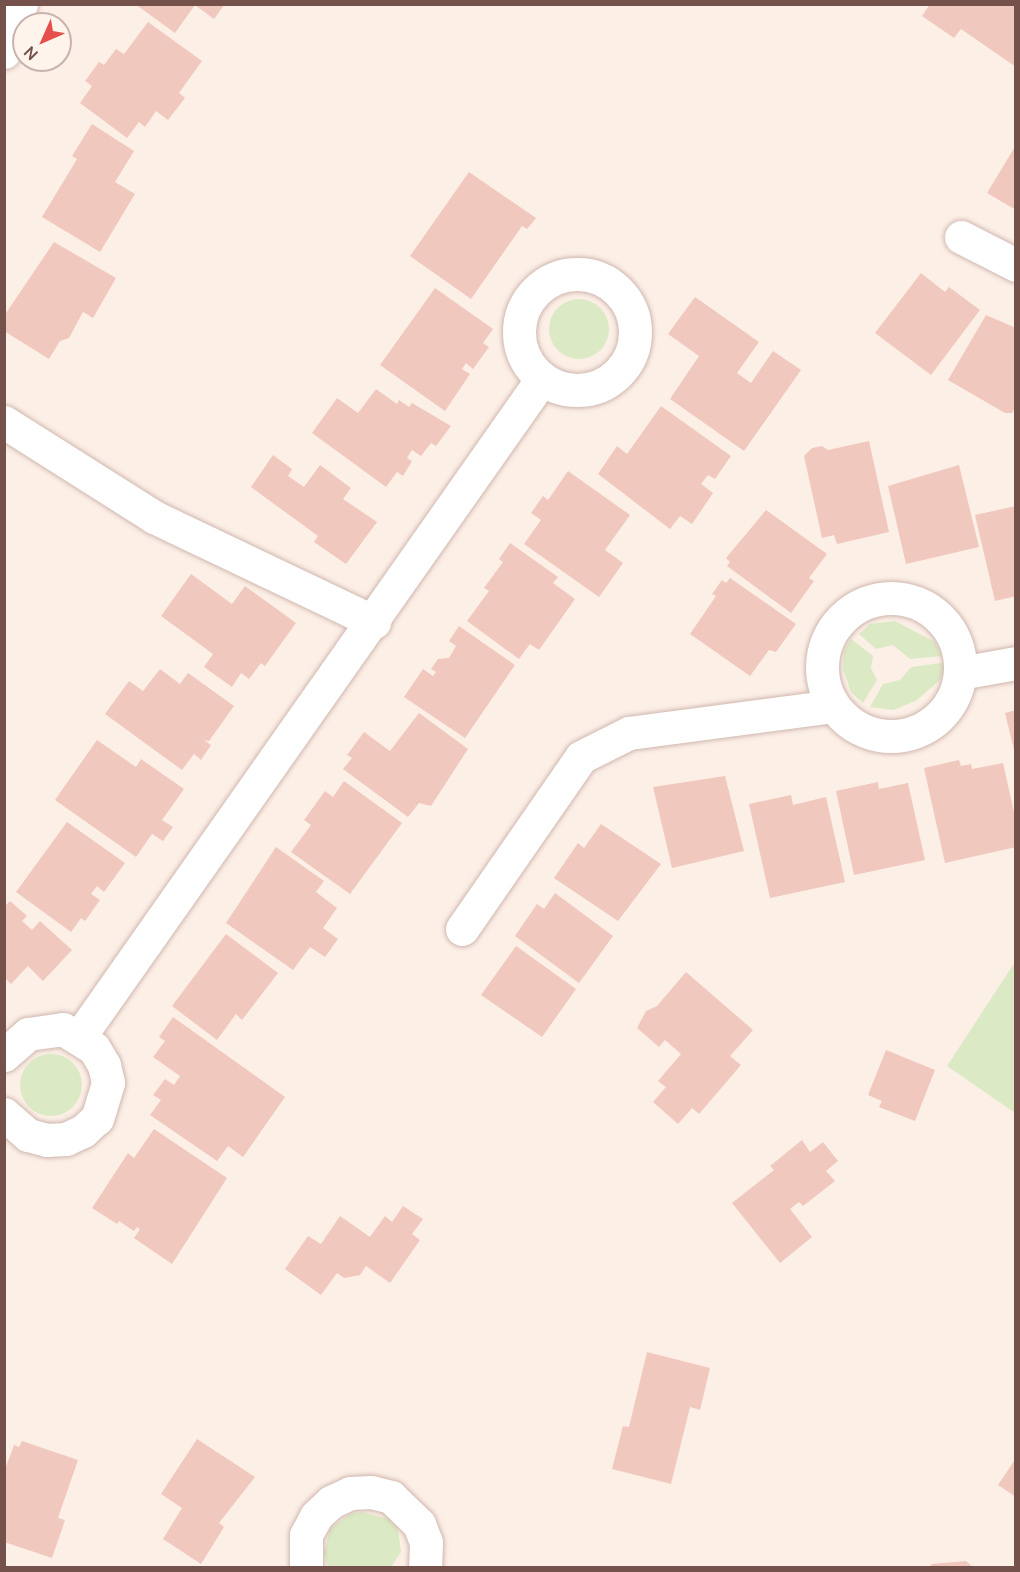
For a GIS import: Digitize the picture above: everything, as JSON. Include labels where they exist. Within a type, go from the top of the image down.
[{"type":"street","points":[[961,237],[1016,265]]},
{"type":"street","points":[[80,1036],[374,622],[542,379]]},
{"type":"street","points":[[4,422],[154,517],[374,622]]},
{"type":"street","points":[[885,598],[909,600],[931,610],[948,627],[958,649],[960,674],[955,694],[944,712],[928,726],[909,734],[887,736],[867,732],[848,722],[833,706],[824,684],[821,660],[828,637],[842,618],[855,608],[885,598]]},
{"type":"street","points":[[960,674],[1016,663]]},
{"type":"street","points":[[462,929],[581,757],[629,733],[833,706]]},
{"type":"street","points":[[4,1055],[28,1034],[45,1029],[63,1029],[80,1036],[94,1048],[104,1065],[108,1083],[97,1118],[83,1131],[66,1139],[47,1140],[28,1135],[4,1114]]},
{"type":"street","points":[[306,1568],[306,1535],[316,1516],[331,1502],[350,1493],[371,1492],[391,1497],[419,1524],[426,1542],[425,1568]]},
{"type":"green space","points":[[573,299],[585,299],[596,304],[604,312],[609,329],[607,341],[596,354],[585,359],[573,359],[562,354],[554,346],[549,335],[549,323],[554,312],[562,304]]},
{"type":"green space","points":[[895,621],[935,642],[942,656],[910,659],[893,645],[876,649],[859,634],[870,624]]},
{"type":"green space","points":[[851,639],[873,656],[871,668],[877,680],[863,703],[851,692],[843,669],[844,651]]},
{"type":"green space","points":[[941,663],[945,666],[940,680],[917,700],[894,710],[870,707],[883,684],[900,680],[911,667]]},
{"type":"green space","points":[[1015,962],[1015,1113],[947,1066]]},
{"type":"green space","points":[[45,1054],[57,1054],[73,1063],[80,1073],[82,1085],[80,1097],[73,1107],[57,1116],[45,1116],[34,1111],[25,1102],[20,1091],[20,1079],[25,1068],[34,1059]]},
{"type":"green space","points":[[362,1512],[389,1519],[398,1529],[401,1552],[391,1567],[328,1567],[324,1553],[330,1529],[350,1514]]},
{"type":"building","points":[[135,4],[225,4],[214,19],[195,5],[175,33]]},
{"type":"building","points":[[930,4],[1016,4],[1016,67],[961,29],[954,38],[922,16]]},
{"type":"building","points":[[148,22],[202,61],[179,93],[185,98],[168,120],[156,111],[145,127],[139,122],[127,138],[80,103],[92,86],[85,81],[99,62],[104,65],[116,49],[124,54]]},
{"type":"building","points":[[92,124],[134,151],[115,182],[135,194],[100,252],[42,217],[77,159],[72,156]]},
{"type":"building","points":[[1016,145],[1016,210],[987,193]]},
{"type":"building","points":[[469,172],[536,218],[527,229],[522,226],[471,299],[410,256]]},
{"type":"building","points":[[54,242],[116,278],[93,318],[83,312],[69,338],[60,341],[49,359],[4,331],[4,316]]},
{"type":"building","points":[[921,273],[945,292],[949,287],[980,310],[931,375],[875,333]]},
{"type":"building","points":[[435,288],[493,329],[483,343],[489,347],[473,369],[466,363],[462,369],[470,374],[445,411],[380,365]]},
{"type":"building","points":[[695,297],[759,342],[737,373],[751,383],[773,351],[801,370],[744,451],[670,399],[699,356],[668,334]]},
{"type":"building","points":[[986,315],[1016,328],[1016,406],[1012,413],[1005,413],[948,380]]},
{"type":"building","points":[[376,389],[397,404],[399,400],[409,407],[412,403],[451,426],[436,446],[431,443],[421,456],[412,450],[407,458],[412,461],[403,476],[397,472],[386,487],[312,433],[337,398],[358,413]]},
{"type":"building","points":[[661,406],[731,456],[715,479],[708,475],[701,484],[713,493],[692,524],[680,516],[670,529],[598,474],[617,446],[627,454]]},
{"type":"building","points":[[869,441],[889,532],[837,544],[834,535],[822,538],[804,456],[812,448],[822,446],[828,450]]},
{"type":"building","points":[[273,455],[292,469],[288,476],[304,487],[320,465],[351,488],[343,499],[377,522],[346,564],[314,542],[318,536],[251,487]]},
{"type":"building","points":[[959,465],[979,547],[906,564],[888,486]]},
{"type":"building","points":[[568,471],[630,515],[605,550],[623,563],[599,597],[524,544],[541,520],[531,513],[543,496],[548,500]]},
{"type":"building","points":[[1016,506],[1016,596],[995,601],[975,515]]},
{"type":"building","points":[[766,510],[827,554],[809,578],[814,581],[791,613],[727,566],[730,562],[726,558]]},
{"type":"building","points":[[510,543],[558,577],[553,583],[575,599],[539,650],[530,644],[519,659],[467,621],[489,591],[484,588],[503,562],[499,559]]},
{"type":"building","points":[[191,574],[232,604],[245,586],[296,623],[265,666],[261,663],[249,679],[241,673],[232,687],[204,667],[213,654],[161,616]]},
{"type":"building","points":[[730,578],[796,624],[776,652],[769,650],[750,676],[690,634],[716,596],[712,594],[722,580],[726,583]]},
{"type":"building","points":[[459,626],[515,665],[465,738],[404,697],[423,669],[433,676],[436,672],[431,669],[438,659],[449,658],[456,646],[449,641]]},
{"type":"building","points":[[160,669],[180,684],[188,673],[234,706],[209,741],[204,740],[211,745],[201,760],[194,754],[182,770],[105,714],[129,681],[143,691]]},
{"type":"building","points":[[1016,710],[1016,754],[1015,754],[1005,713]]},
{"type":"building","points":[[419,713],[468,749],[431,806],[419,803],[408,817],[343,769],[352,758],[347,755],[364,732],[390,751]]},
{"type":"building","points":[[97,740],[136,767],[141,759],[184,789],[162,820],[173,827],[163,841],[152,834],[136,857],[55,800]]},
{"type":"building","points":[[959,760],[961,766],[971,764],[972,769],[1003,763],[1016,821],[1016,847],[945,863],[924,768]]},
{"type":"building","points":[[725,776],[744,851],[672,868],[653,787]]},
{"type":"building","points":[[344,781],[402,823],[350,894],[291,852],[311,825],[304,820],[325,791],[333,797]]},
{"type":"building","points":[[878,782],[879,789],[908,783],[925,860],[854,875],[836,791]]},
{"type":"building","points":[[791,795],[793,805],[826,797],[845,882],[770,898],[749,804]]},
{"type":"building","points":[[67,822],[125,863],[104,892],[97,886],[91,894],[100,900],[85,921],[81,918],[71,932],[16,892]]},
{"type":"building","points":[[601,824],[661,864],[618,921],[554,878],[578,843],[584,848]]},
{"type":"building","points":[[276,847],[324,881],[316,892],[337,908],[323,928],[338,939],[325,957],[310,947],[293,970],[226,923]]},
{"type":"building","points":[[555,893],[613,936],[579,983],[515,936],[537,904],[544,909]]},
{"type":"building","points":[[10,901],[27,916],[22,921],[32,930],[40,921],[72,950],[43,981],[28,966],[11,984],[4,977],[4,907]]},
{"type":"building","points":[[226,934],[278,973],[242,1020],[236,1014],[217,1040],[172,1006]]},
{"type":"building","points":[[516,946],[576,989],[542,1037],[481,995]]},
{"type":"building","points":[[686,972],[753,1030],[730,1056],[741,1065],[699,1114],[692,1108],[678,1124],[653,1102],[666,1087],[658,1081],[681,1054],[665,1040],[659,1047],[637,1028],[646,1011],[657,1006]]},
{"type":"building","points":[[173,1017],[285,1097],[243,1157],[228,1146],[217,1161],[150,1115],[161,1100],[153,1095],[165,1079],[174,1085],[180,1076],[153,1057],[165,1041],[159,1037]]},
{"type":"building","points":[[886,1050],[935,1070],[915,1121],[879,1107],[882,1101],[868,1095]]},
{"type":"building","points":[[154,1129],[227,1178],[172,1264],[134,1238],[140,1229],[137,1227],[134,1231],[119,1221],[117,1224],[92,1208],[128,1153],[134,1158]]},
{"type":"building","points":[[802,1140],[810,1152],[823,1142],[838,1161],[826,1171],[835,1181],[803,1206],[799,1202],[790,1209],[812,1237],[780,1263],[732,1203],[774,1170],[770,1166]]},
{"type":"building","points":[[403,1206],[423,1219],[412,1234],[420,1240],[390,1283],[366,1266],[360,1275],[344,1278],[337,1273],[321,1295],[285,1269],[308,1236],[321,1244],[340,1216],[370,1237],[385,1216],[392,1222]]},
{"type":"building","points":[[647,1352],[710,1368],[700,1410],[690,1407],[671,1484],[612,1469],[623,1426],[629,1427]]},
{"type":"building","points":[[197,1439],[255,1477],[219,1523],[224,1527],[201,1564],[163,1539],[182,1508],[161,1494]]},
{"type":"building","points":[[22,1441],[78,1460],[58,1518],[65,1520],[52,1558],[4,1542],[4,1472],[14,1445],[19,1447]]},
{"type":"building","points":[[1016,1458],[1016,1497],[998,1485]]},
{"type":"building","points":[[966,1561],[974,1568],[929,1568],[932,1564]]}]
